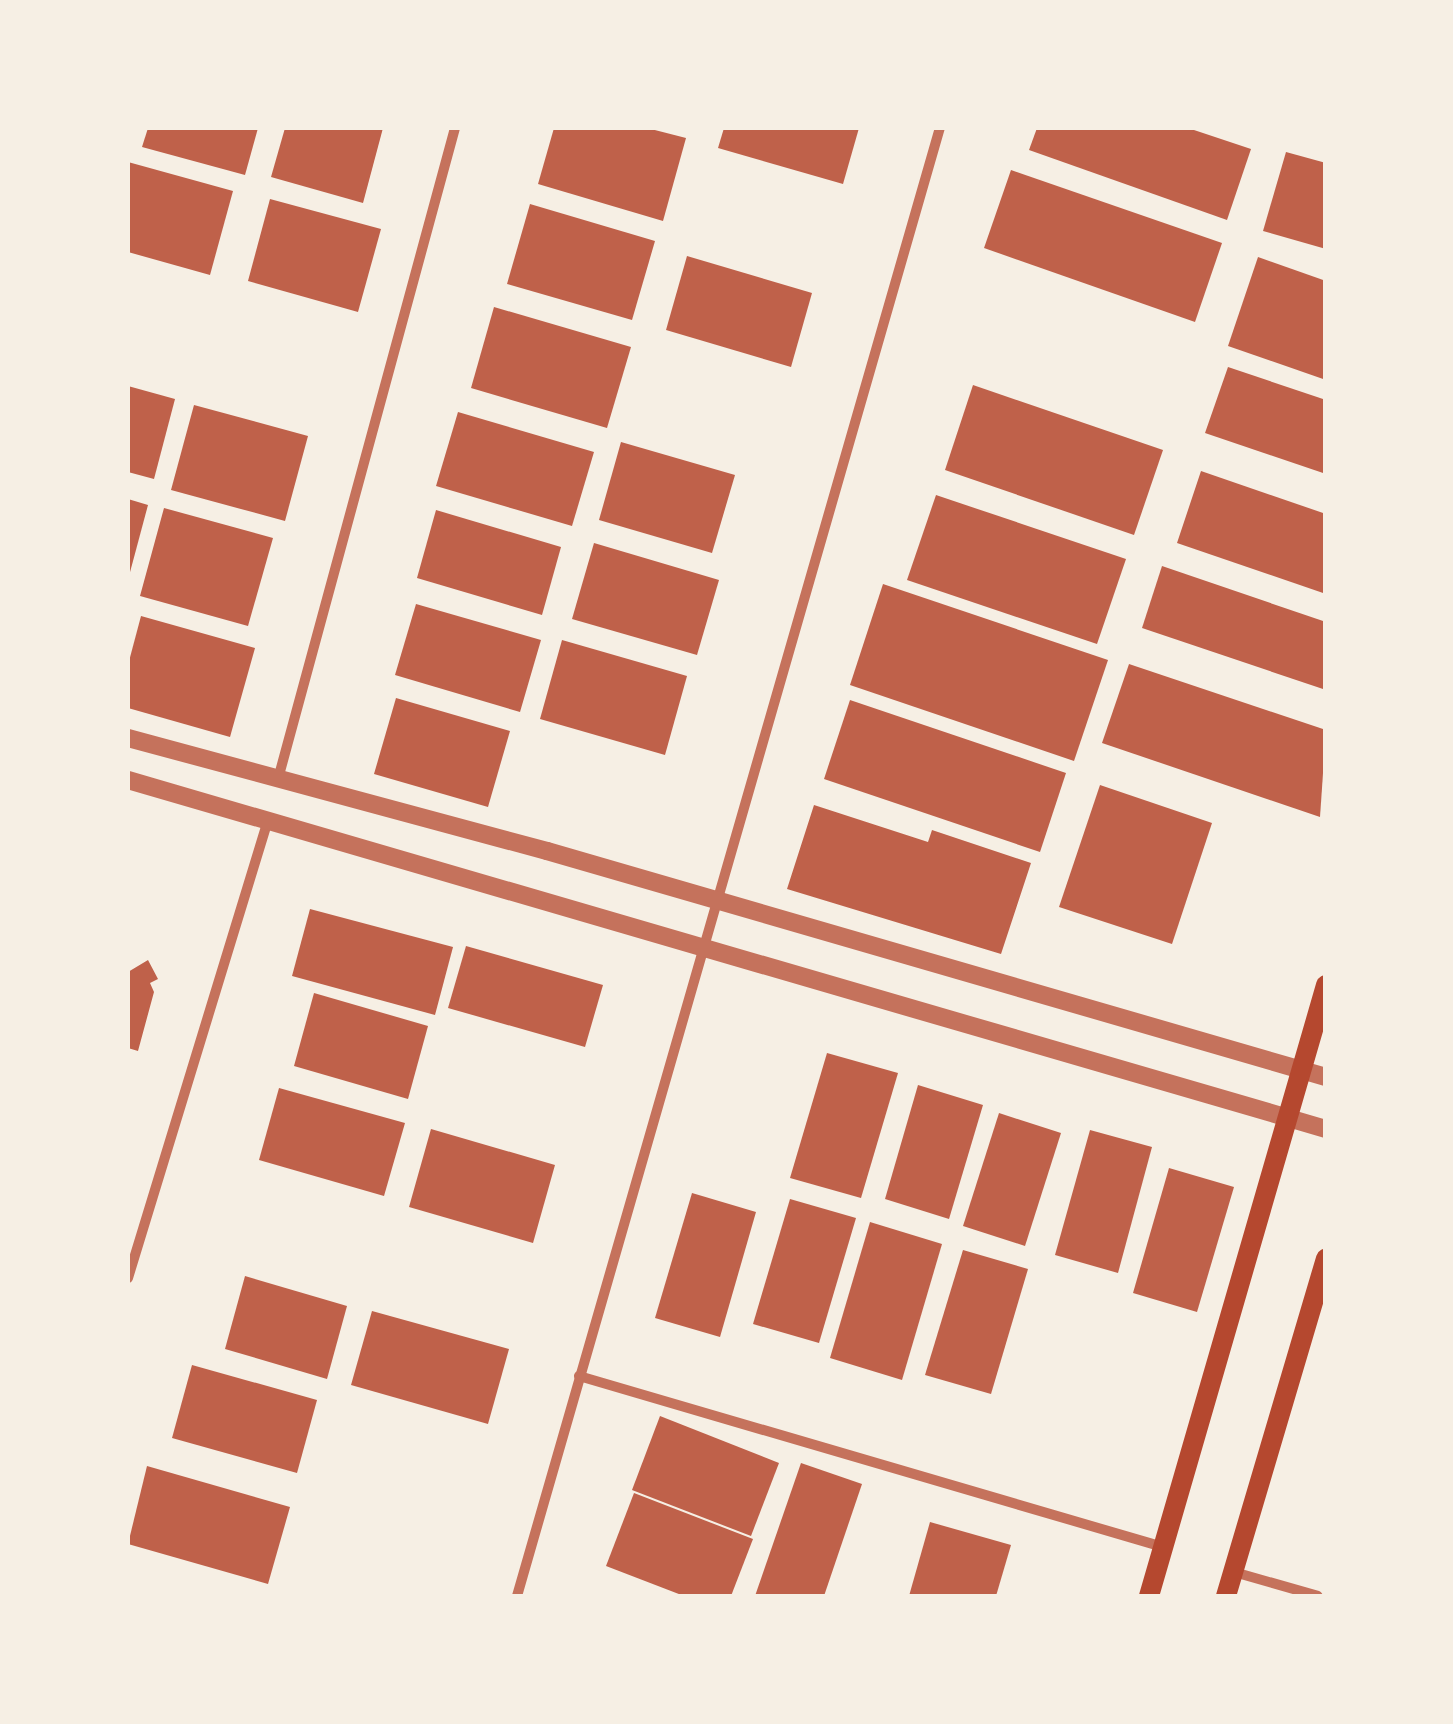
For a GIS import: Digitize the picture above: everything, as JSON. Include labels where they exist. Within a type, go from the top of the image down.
[{"type":"main road","points":[[1148,1596],[1326,985]]},
{"type":"main road","points":[[1226,1596],[1326,1258]]},
{"type":"street","points":[[278,779],[455,128]]},
{"type":"street","points":[[517,1596],[940,128]]},
{"type":"street","points":[[128,738],[1326,1076]]},
{"type":"street","points":[[128,780],[1326,1128]]},
{"type":"street","points":[[128,1278],[268,820]]},
{"type":"street","points":[[579,1376],[1163,1547]]},
{"type":"street","points":[[1233,1572],[1318,1596]]},
{"type":"building","points":[[148,128],[258,128],[245,175],[142,147]]},
{"type":"building","points":[[285,128],[383,128],[363,203],[271,177]]},
{"type":"building","points":[[554,128],[647,128],[686,138],[663,221],[538,184]]},
{"type":"building","points":[[724,128],[859,128],[843,184],[718,148]]},
{"type":"building","points":[[1037,128],[1188,128],[1251,149],[1227,220],[1029,150]]},
{"type":"building","points":[[1286,152],[1326,163],[1326,249],[1263,231]]},
{"type":"building","points":[[128,162],[233,191],[210,275],[128,252]]},
{"type":"building","points":[[1011,170],[1222,243],[1195,322],[984,248]]},
{"type":"building","points":[[270,199],[381,229],[358,312],[248,281]]},
{"type":"building","points":[[530,204],[655,241],[632,320],[507,284]]},
{"type":"building","points":[[687,256],[812,293],[791,367],[666,330]]},
{"type":"building","points":[[1258,257],[1326,281],[1326,380],[1228,346]]},
{"type":"building","points":[[494,307],[631,347],[607,428],[471,388]]},
{"type":"building","points":[[1228,367],[1326,400],[1326,474],[1205,433]]},
{"type":"building","points":[[973,385],[1163,450],[1134,535],[945,470]]},
{"type":"building","points":[[128,386],[175,399],[154,479],[128,472]]},
{"type":"building","points":[[194,405],[308,436],[285,521],[171,490]]},
{"type":"building","points":[[458,412],[594,452],[572,526],[436,486]]},
{"type":"building","points":[[621,442],[735,475],[712,553],[599,520]]},
{"type":"building","points":[[1201,471],[1326,514],[1326,594],[1177,543]]},
{"type":"building","points":[[936,495],[1126,559],[1097,644],[907,580]]},
{"type":"building","points":[[128,499],[148,505],[129,576],[128,576]]},
{"type":"building","points":[[164,508],[273,538],[248,626],[140,596]]},
{"type":"building","points":[[436,510],[561,547],[542,615],[417,578]]},
{"type":"building","points":[[594,543],[719,580],[697,655],[572,619]]},
{"type":"building","points":[[1162,566],[1326,622],[1326,690],[1142,628]]},
{"type":"building","points":[[883,584],[1108,660],[1074,761],[850,685]]},
{"type":"building","points":[[416,604],[541,640],[520,712],[395,675]]},
{"type":"building","points":[[141,616],[255,648],[230,737],[128,708],[128,665]]},
{"type":"building","points":[[562,640],[687,676],[665,755],[540,719]]},
{"type":"building","points":[[1129,664],[1326,730],[1320,817],[1102,743]]},
{"type":"building","points":[[396,698],[510,731],[488,807],[374,774]]},
{"type":"building","points":[[850,700],[1066,773],[1040,852],[824,779]]},
{"type":"building","points":[[1100,785],[1212,823],[1172,944],[1059,907]]},
{"type":"building","points":[[814,805],[928,842],[932,830],[1031,863],[1001,954],[787,889]]},
{"type":"building","points":[[310,909],[453,947],[435,1015],[292,976]]},
{"type":"building","points":[[466,946],[603,985],[585,1047],[448,1008]]},
{"type":"building","points":[[148,960],[158,979],[150,983],[154,992],[138,1051],[128,1048],[128,972]]},
{"type":"building","points":[[314,993],[428,1026],[408,1099],[294,1066]]},
{"type":"building","points":[[827,1053],[898,1073],[861,1198],[790,1178]]},
{"type":"building","points":[[918,1085],[983,1105],[949,1219],[885,1199]]},
{"type":"building","points":[[279,1088],[405,1123],[384,1196],[259,1160]]},
{"type":"building","points":[[999,1113],[1061,1133],[1025,1246],[963,1226]]},
{"type":"building","points":[[431,1129],[555,1165],[533,1243],[409,1207]]},
{"type":"building","points":[[1090,1130],[1152,1147],[1118,1273],[1055,1255]]},
{"type":"building","points":[[1169,1168],[1234,1187],[1197,1312],[1133,1293]]},
{"type":"building","points":[[692,1193],[756,1212],[720,1337],[655,1318]]},
{"type":"building","points":[[790,1199],[856,1218],[819,1343],[753,1324]]},
{"type":"building","points":[[870,1222],[942,1244],[902,1380],[830,1358]]},
{"type":"building","points":[[963,1250],[1028,1269],[991,1394],[925,1375]]},
{"type":"building","points":[[245,1276],[347,1306],[327,1379],[225,1349]]},
{"type":"building","points":[[372,1311],[509,1349],[488,1424],[351,1385]]},
{"type":"building","points":[[192,1365],[317,1400],[297,1473],[172,1438]]},
{"type":"building","points":[[660,1416],[779,1463],[751,1536],[632,1490]]},
{"type":"building","points":[[801,1463],[862,1484],[824,1596],[755,1596]]},
{"type":"building","points":[[147,1466],[290,1507],[268,1584],[128,1544]]},
{"type":"building","points":[[634,1493],[753,1539],[731,1596],[684,1596],[606,1566]]},
{"type":"building","points":[[930,1522],[1011,1545],[996,1596],[909,1596]]}]
